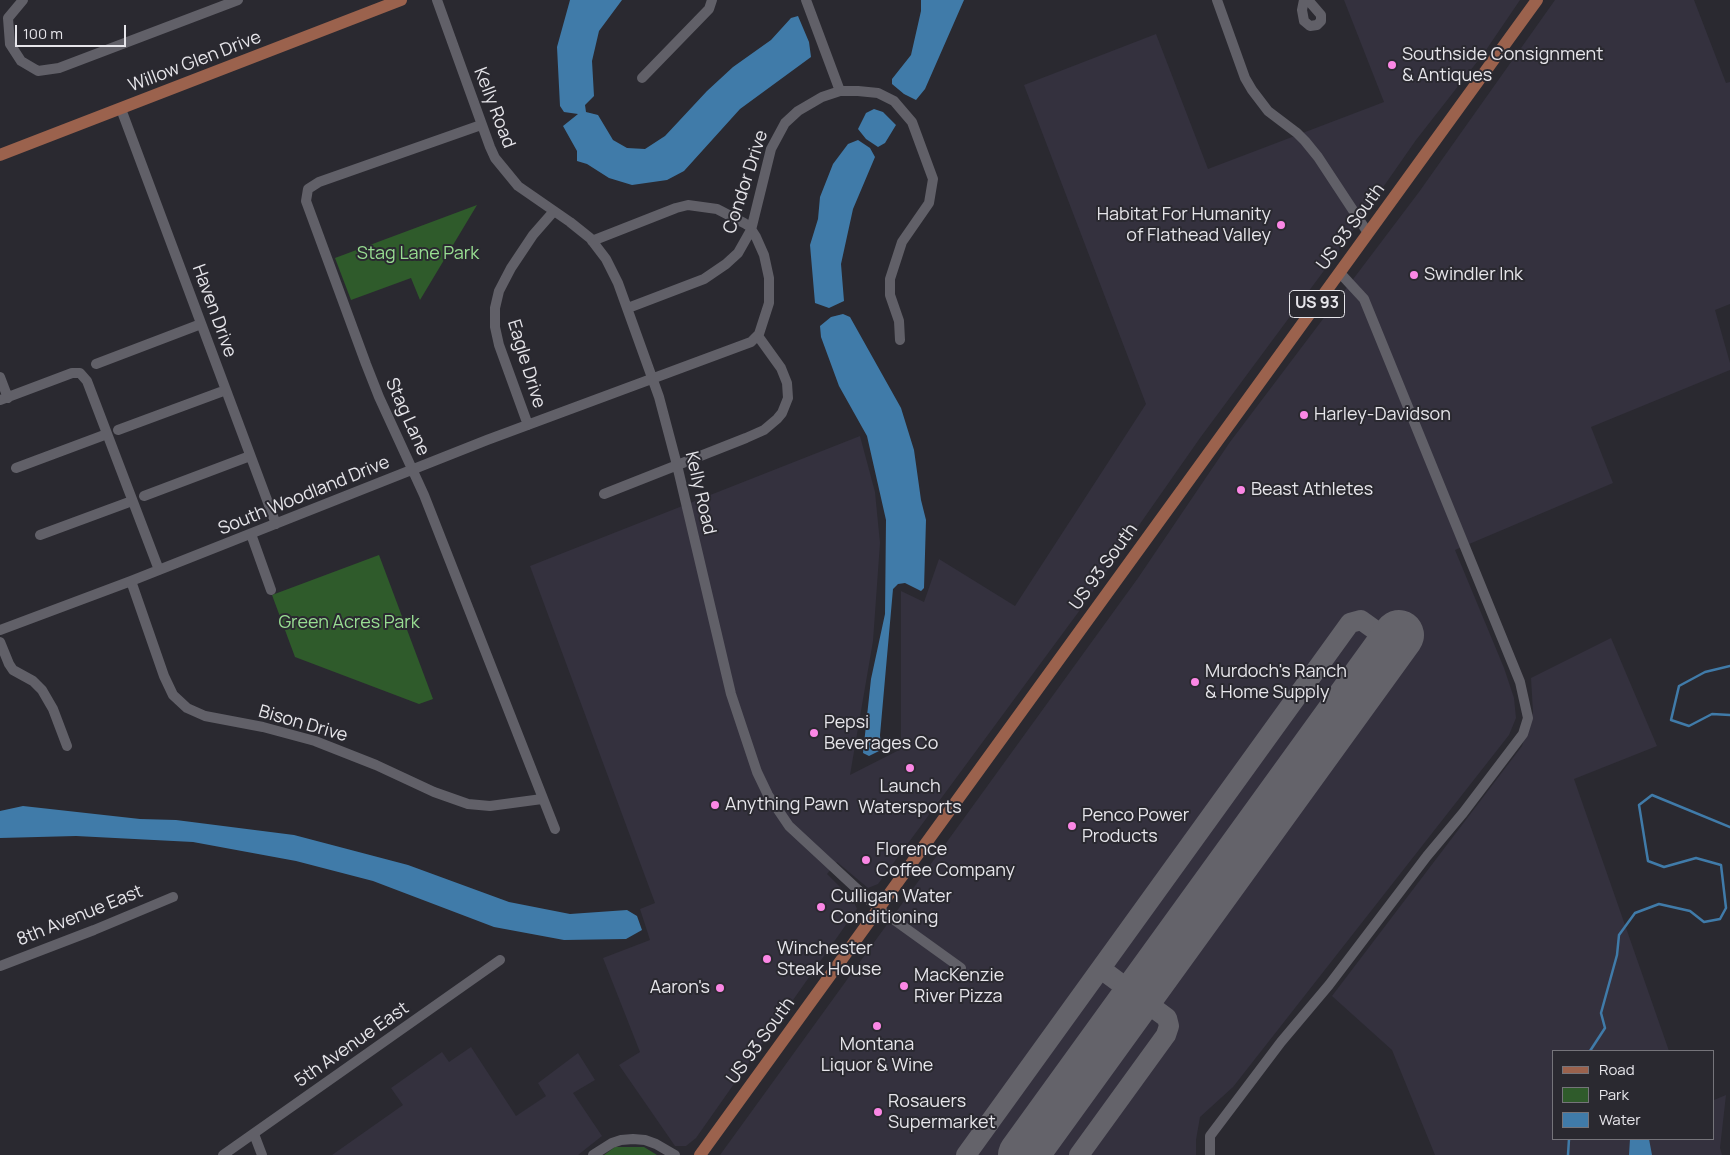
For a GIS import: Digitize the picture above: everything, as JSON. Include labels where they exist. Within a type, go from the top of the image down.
[{"type":"main road","name":"Willow Glen Drive","points":[[0,155],[401,0]]},
{"type":"main road","name":"US 93 South","points":[[700,1155],[1536,0]]},
{"type":"street","points":[[23,0],[8,18],[10,44],[20,61],[38,71],[58,68],[238,0]]},
{"type":"street","name":"Kelly Road","points":[[437,0],[492,153],[506,173],[527,192],[580,229],[592,241],[609,264],[628,308],[667,424],[731,694],[762,784],[774,806],[789,826],[879,908],[962,968]]},
{"type":"street","points":[[642,78],[709,9],[712,0]]},
{"type":"street","points":[[806,0],[840,91],[878,93],[894,101],[912,122],[933,180],[929,203],[902,242],[890,279],[890,295],[899,321],[900,340]]},
{"type":"street","points":[[1217,0],[1245,78],[1252,90],[1268,111],[1305,141],[1318,157],[1368,233]]},
{"type":"street","name":"Condor Drive","points":[[628,308],[712,274],[738,253],[751,230],[765,170],[779,131],[798,111],[822,97],[840,91]]},
{"type":"street","name":"Haven Drive","points":[[121,109],[276,524]]},
{"type":"street","name":"Stag Lane","points":[[482,125],[319,182],[308,189],[306,194],[308,209],[366,364],[424,495],[554,829]]},
{"type":"street","points":[[592,241],[688,205],[717,210],[744,222],[751,230],[764,255],[770,286],[767,310],[758,336],[781,368],[787,383],[788,398],[782,413],[771,425],[755,434],[604,494]]},
{"type":"street","name":"Eagle Drive","points":[[528,425],[497,336],[495,308],[502,283],[511,268],[533,235],[554,211]]},
{"type":"street","points":[[1210,1155],[1210,1136],[1281,1042],[1329,985],[1523,734],[1528,718],[1520,682],[1364,299],[1340,273]]},
{"type":"street","points":[[96,364],[201,324]]},
{"type":"street","name":"South Woodland Drive","points":[[0,630],[131,582],[528,425],[751,342],[758,336]]},
{"type":"street","points":[[0,377],[4,399],[72,373],[80,373],[86,381],[159,570]]},
{"type":"street","points":[[118,430],[226,390]]},
{"type":"street","points":[[16,468],[107,434]]},
{"type":"street","points":[[144,496],[250,456]]},
{"type":"street","points":[[40,535],[132,501]]},
{"type":"street","points":[[251,534],[271,590]]},
{"type":"street","name":"Bison Drive","points":[[131,582],[168,686],[179,702],[187,708],[205,716],[263,727],[315,741],[360,758],[434,792],[468,804],[490,806],[542,799]]},
{"type":"street","points":[[0,642],[8,664],[14,670],[33,681],[42,690],[53,709],[67,746]]},
{"type":"street","name":"8th Avenue East","points":[[0,966],[94,930],[172,897]]},
{"type":"street","name":"5th Avenue East","points":[[222,1155],[500,960]]},
{"type":"street","points":[[254,1134],[262,1155]]},
{"type":"street","points":[[593,1155],[612,1143],[633,1139],[645,1140],[656,1144],[675,1155]]},
{"type":"shaded area","points":[[1344,0],[1520,0],[1484,53],[1416,140],[1340,249],[1200,438],[1077,614],[878,884],[868,888],[837,862],[827,874],[853,900],[857,909],[696,1138],[686,1146],[675,1146],[619,1065],[640,1052],[603,958],[650,940],[640,909],[655,903],[530,566],[860,436],[875,492],[880,543],[873,641],[850,775],[901,749],[901,591],[924,602],[939,559],[1015,606],[1146,404],[1024,85],[1156,34],[1208,169],[1384,102]]},
{"type":"shaded area","points":[[1555,0],[1694,0],[1726,83],[1730,82],[1730,304],[1715,310],[1730,363],[1730,370],[1591,427],[1613,483],[1455,550],[1504,668],[1514,698],[1516,718],[1509,735],[1233,1087],[1200,1117],[1196,1140],[1196,1155],[720,1155],[1138,578],[1230,442],[1419,192]]},
{"type":"shaded area","points":[[1611,638],[1657,746],[1574,779],[1669,1050],[1552,1050],[1552,1140],[1715,1140],[1715,1100],[1726,1095],[1720,1148],[1722,1155],[1435,1155],[1392,1050],[1332,996],[1522,746],[1533,712],[1531,678]]},
{"type":"shaded area","points":[[471,1047],[516,1116],[546,1096],[538,1083],[578,1053],[595,1080],[573,1093],[602,1136],[578,1155],[332,1155],[403,1105],[391,1088],[442,1052],[449,1062]]},
{"type":"green space","name":"Stag Lane Park","points":[[477,205],[420,300],[411,278],[351,300],[335,258]]},
{"type":"green space","name":"Green Acres Park","points":[[379,555],[433,699],[419,704],[295,657],[272,595]]},
{"type":"green space","points":[[615,1147],[644,1147],[657,1155],[604,1155]]},
{"type":"water","points":[[570,0],[622,0],[599,31],[592,61],[594,96],[585,105],[586,112],[598,115],[613,140],[627,148],[645,149],[665,136],[707,91],[733,67],[771,40],[791,18],[798,16],[809,42],[811,57],[740,109],[684,171],[667,180],[632,185],[609,178],[587,164],[577,161],[577,151],[563,126],[578,114],[564,112],[560,106],[557,47]]},
{"type":"water","points":[[921,0],[964,0],[925,89],[916,100],[904,94],[892,84],[892,79],[911,55],[921,11]]},
{"type":"water","points":[[874,109],[883,112],[896,125],[885,143],[878,147],[866,139],[858,129],[866,113]]},
{"type":"water","points":[[858,140],[870,148],[875,157],[853,209],[841,264],[844,301],[829,308],[815,303],[810,245],[818,219],[820,197],[833,164],[848,144]]},
{"type":"water","points":[[843,314],[850,317],[901,408],[914,450],[921,500],[926,520],[924,588],[921,591],[905,583],[898,584],[893,589],[880,735],[881,750],[869,756],[863,753],[871,679],[885,614],[886,520],[867,436],[839,386],[821,337],[820,326],[831,317]]},
{"type":"water","points":[[23,806],[140,819],[176,820],[294,835],[408,865],[509,902],[570,914],[627,910],[637,916],[642,930],[626,939],[564,940],[494,927],[373,881],[296,861],[193,842],[76,836],[0,838],[0,811]]},
{"type":"water","points":[[1630,1140],[1649,1140],[1652,1155],[1629,1155]]},
{"type":"waterway","points":[[1730,666],[1705,672],[1679,686],[1671,720],[1689,726],[1712,714],[1730,715]]},
{"type":"waterway","points":[[1591,1050],[1605,1028],[1601,1013],[1617,955],[1619,935],[1635,913],[1659,904],[1690,911],[1704,922],[1720,919],[1726,908],[1721,865],[1696,858],[1664,867],[1648,861],[1639,805],[1652,795],[1730,827]]},
{"type":"waterway","points":[[1568,1155],[1569,1140]]},
{"type":"taxiway","points":[[966,1155],[1350,623],[1361,620],[1393,643]]},
{"type":"taxiway","points":[[1079,1155],[1166,1035],[1169,1026],[1167,1018],[1101,969]]},
{"type":"runway","points":[[1023,1155],[1399,635]]},
{"type":"place","name":"Southside Consignment & Antiques","points":[[1392,65]]},
{"type":"place","name":"Habitat For Humanity of Flathead Valley","points":[[1281,225]]},
{"type":"place","name":"Swindler Ink","points":[[1414,275]]},
{"type":"place","name":"Harley-Davidson","points":[[1304,415]]},
{"type":"place","name":"Beast Athletes","points":[[1241,490]]},
{"type":"place","name":"Murdoch's Ranch & Home Supply","points":[[1195,682]]},
{"type":"place","name":"Pepsi Beverages Co","points":[[814,733]]},
{"type":"place","name":"Launch Watersports","points":[[910,768]]},
{"type":"place","name":"Anything Pawn","points":[[715,805]]},
{"type":"place","name":"Penco Power Products","points":[[1072,826]]},
{"type":"place","name":"Florence Coffee Company","points":[[866,860]]},
{"type":"place","name":"Culligan Water Conditioning","points":[[821,907]]},
{"type":"place","name":"Winchester Steak House","points":[[767,959]]},
{"type":"place","name":"MacKenzie River Pizza","points":[[904,986]]},
{"type":"place","name":"Aaron's","points":[[720,988]]},
{"type":"place","name":"Montana Liquor & Wine","points":[[877,1026]]},
{"type":"place","name":"Rosauers Supermarket","points":[[878,1112]]}]
